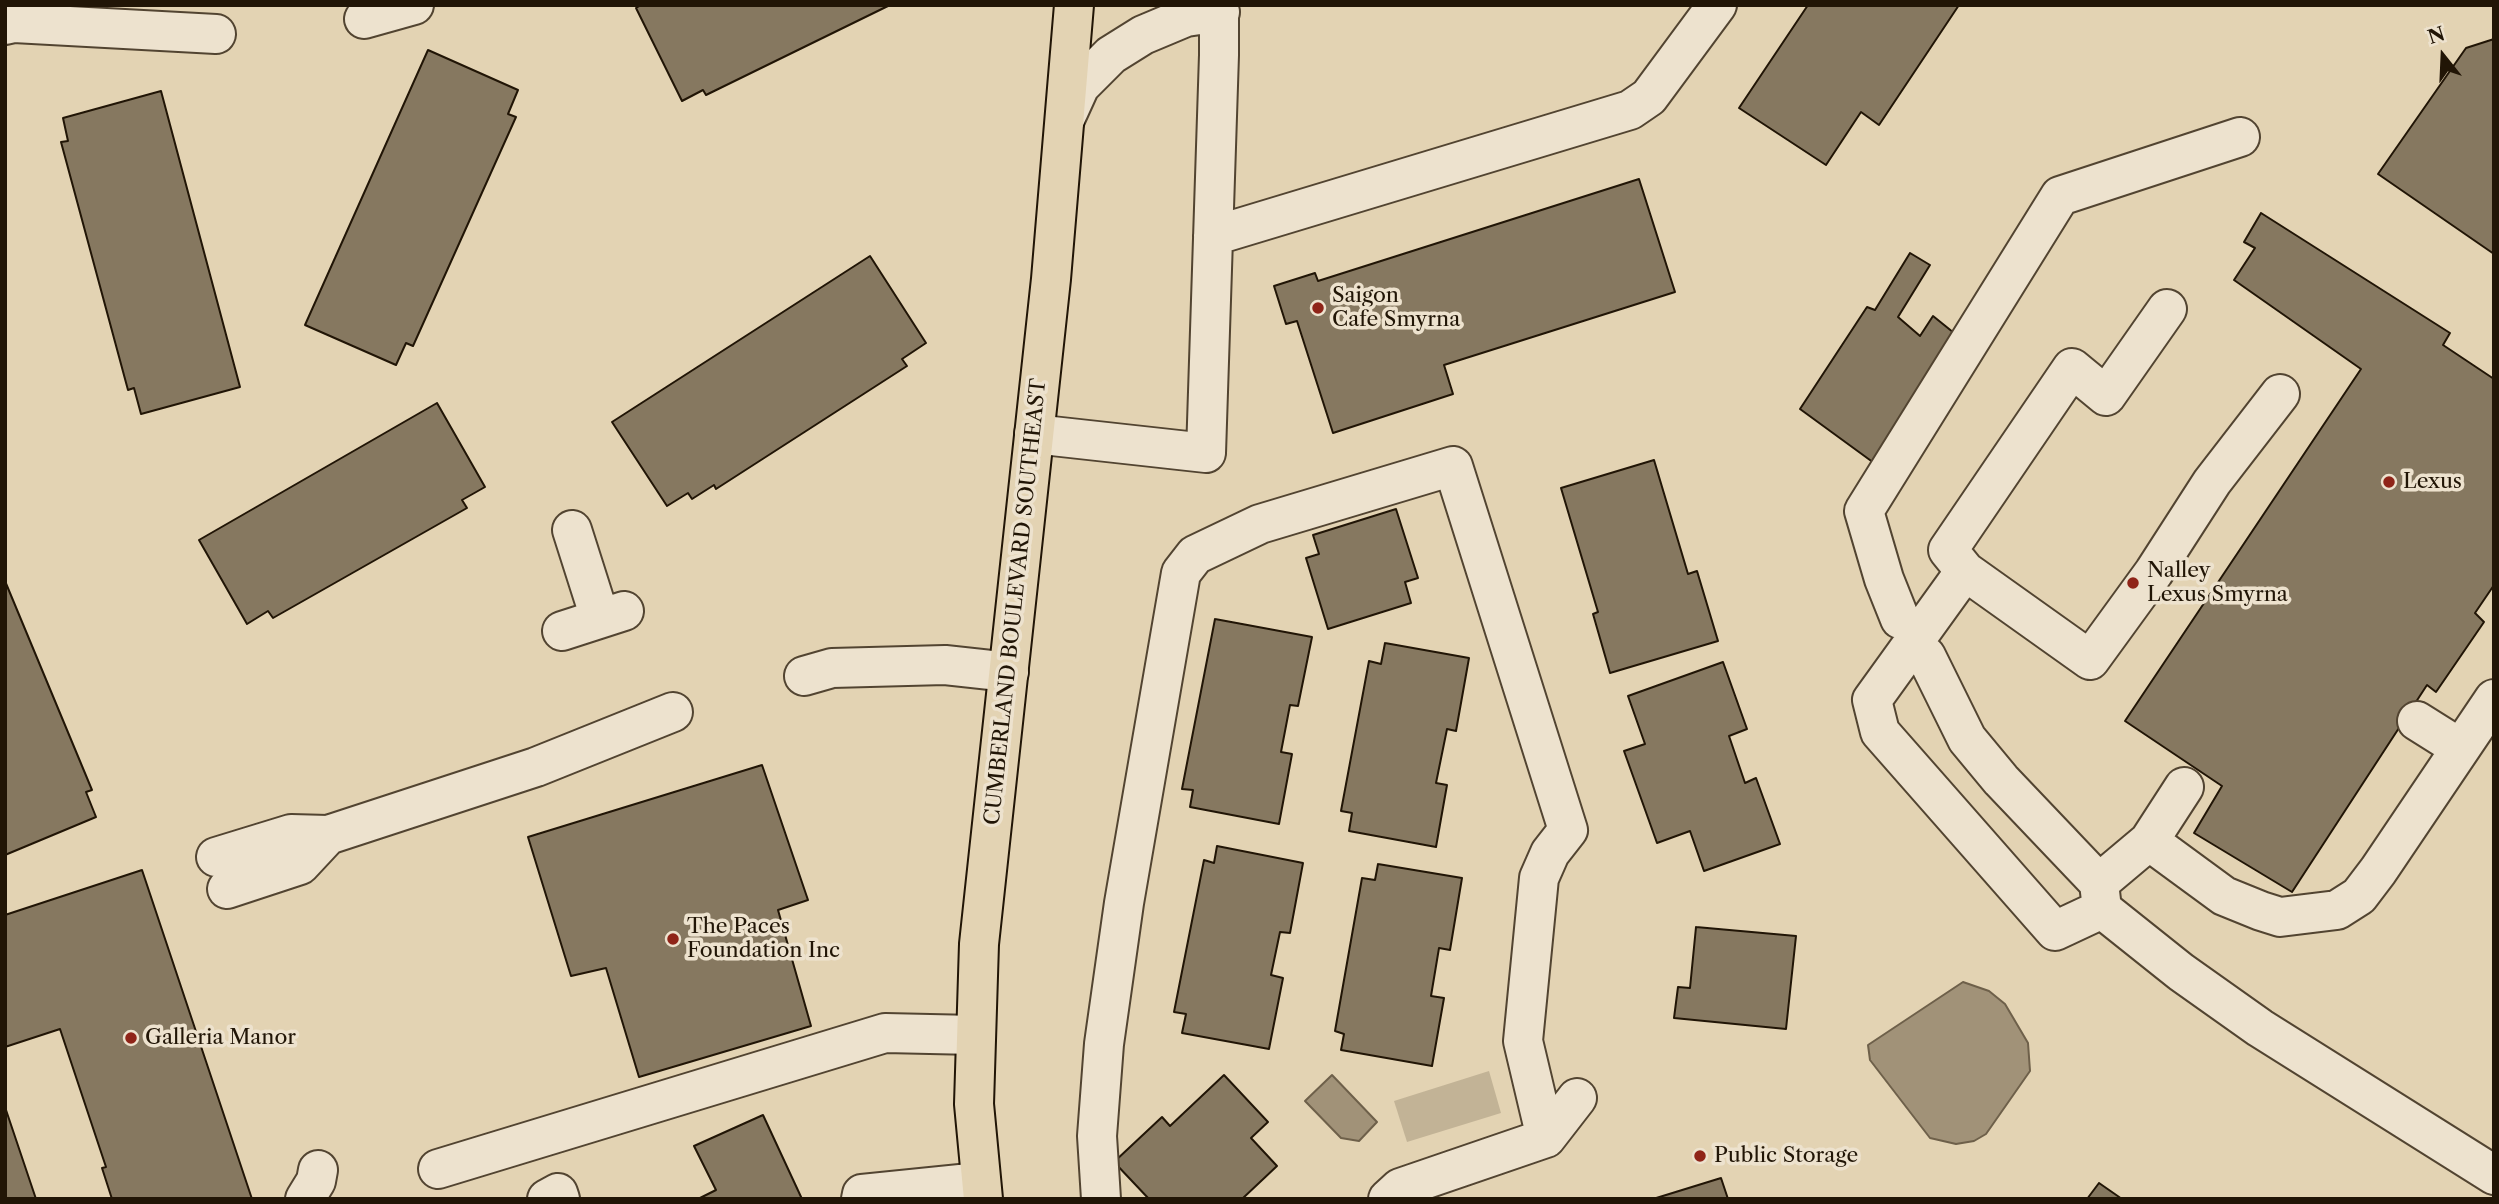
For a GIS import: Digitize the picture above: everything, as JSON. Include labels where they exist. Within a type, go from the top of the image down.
[{"type":"main road","name":"CUMBERLAND BOULEVARD SOUTHEAST","points":[[982,1190],[974,1104],[979,944],[1034,434],[1074,5]]},
{"type":"lane","points":[[364,19],[414,5]]},
{"type":"lane","points":[[1213,236],[1630,110],[1649,97],[1717,5]]},
{"type":"lane","points":[[1034,434],[1206,453],[1213,236],[1197,10],[1143,34],[1111,55],[1080,86],[1065,119]]},
{"type":"lane","points":[[5,25],[14,23],[216,34]]},
{"type":"lane","points":[[1900,620],[1884,579],[1864,511],[2060,196],[2240,137]]},
{"type":"lane","points":[[2168,309],[2106,396],[2072,369],[1948,550],[1965,570],[2090,660],[2154,572],[2212,482],[2280,394]]},
{"type":"lane","points":[[1101,1199],[1097,1136],[1104,1044],[1124,902],[1181,573],[1195,555],[1260,524],[1453,466],[1567,830],[1550,853],[1539,878],[1524,1041],[1546,1138]]},
{"type":"lane","points":[[562,631],[612,614],[572,530]]},
{"type":"lane","points":[[1965,570],[1872,700],[1880,732],[2055,931],[2100,896],[2149,841],[2184,787]]},
{"type":"lane","points":[[1926,656],[1967,739],[2100,896],[2181,972],[2260,1028],[2494,1175]]},
{"type":"lane","points":[[804,676],[832,668],[945,665],[1009,673]]},
{"type":"lane","points":[[2149,841],[2224,896],[2261,911],[2280,917],[2337,910],[2359,896],[2378,871],[2494,699]]},
{"type":"lane","points":[[222,873],[291,834],[328,835],[536,767],[673,712]]},
{"type":"lane","points":[[2417,721],[2460,748]]},
{"type":"lane","points":[[438,1169],[885,1033],[975,1035]]},
{"type":"lane","points":[[1388,1199],[1400,1188],[1546,1138],[1577,1098]]},
{"type":"lane","points":[[861,1199],[862,1194],[982,1190]]},
{"type":"lane","points":[[547,1199],[558,1194],[560,1199]]},
{"type":"shaded area","points":[[1963,982],[1989,991],[2005,1004],[2028,1043],[2030,1071],[1986,1134],[1974,1141],[1956,1144],[1930,1138],[1870,1060],[1868,1045]]},
{"type":"shaded area","points":[[1489,1071],[1501,1113],[1407,1142],[1394,1101]]},
{"type":"shaded area","points":[[1332,1075],[1377,1122],[1359,1141],[1341,1138],[1305,1101]]},
{"type":"building","points":[[641,5],[890,5],[706,95],[703,90],[682,101],[636,8]]},
{"type":"building","points":[[1808,5],[1959,5],[1879,125],[1861,112],[1826,165],[1739,108]]},
{"type":"building","points":[[2494,39],[2494,254],[2378,174],[2466,48]]},
{"type":"building","points":[[428,50],[518,90],[508,114],[516,117],[413,346],[406,343],[396,365],[305,325]]},
{"type":"building","points":[[161,91],[240,387],[141,414],[134,388],[128,390],[61,142],[68,141],[63,118]]},
{"type":"building","points":[[1639,179],[1675,292],[1444,365],[1453,394],[1333,433],[1297,321],[1286,324],[1274,286],[1315,273],[1318,281]]},
{"type":"building","name":"Lexus","points":[[2261,213],[2450,333],[2443,345],[2494,379],[2494,585],[2475,613],[2484,622],[2436,692],[2427,685],[2292,892],[2194,833],[2222,786],[2125,721],[2361,369],[2234,280],[2255,248],[2244,242]]},
{"type":"building","points":[[1910,253],[1930,265],[1898,317],[1920,336],[1933,316],[1959,337],[1874,463],[1800,409],[1867,307],[1875,310]]},
{"type":"building","points":[[870,256],[926,343],[902,359],[907,366],[716,489],[714,485],[692,499],[688,493],[667,506],[612,422]]},
{"type":"building","points":[[437,403],[485,487],[462,500],[467,508],[273,618],[268,611],[247,624],[199,540]]},
{"type":"building","points":[[1654,460],[1688,574],[1697,571],[1718,641],[1610,673],[1593,614],[1598,612],[1561,488]]},
{"type":"building","points":[[1396,509],[1418,578],[1405,582],[1411,603],[1328,629],[1306,558],[1319,554],[1313,535]]},
{"type":"building","points":[[5,581],[92,790],[86,792],[96,817],[5,855]]},
{"type":"building","points":[[1215,619],[1312,637],[1298,706],[1290,705],[1281,752],[1292,754],[1279,824],[1190,807],[1193,790],[1182,789]]},
{"type":"building","points":[[1385,643],[1469,658],[1456,731],[1447,729],[1436,783],[1447,785],[1436,847],[1349,831],[1352,813],[1341,811],[1369,661],[1381,664]]},
{"type":"building","points":[[1723,662],[1747,729],[1729,736],[1745,783],[1756,778],[1780,844],[1704,871],[1690,831],[1657,843],[1624,751],[1645,744],[1628,696]]},
{"type":"building","name":"The Paces Foundation Inc","points":[[762,765],[808,900],[778,910],[811,1026],[639,1077],[606,968],[571,976],[528,837]]},
{"type":"building","points":[[1217,846],[1303,863],[1290,933],[1280,932],[1271,975],[1283,978],[1269,1049],[1182,1033],[1186,1014],[1174,1012],[1204,860],[1214,863]]},
{"type":"building","points":[[1378,864],[1462,878],[1450,950],[1439,948],[1431,996],[1444,998],[1432,1066],[1341,1050],[1344,1034],[1335,1031],[1362,878],[1375,880]]},
{"type":"building","name":"Galleria Manor","points":[[142,870],[252,1199],[112,1199],[102,1168],[106,1167],[60,1029],[5,1047],[5,915]]},
{"type":"building","points":[[1696,927],[1796,936],[1786,1029],[1674,1018],[1678,987],[1690,988]]},
{"type":"building","points":[[1224,1075],[1268,1122],[1251,1138],[1277,1166],[1242,1199],[1149,1199],[1114,1162],[1162,1117],[1170,1126]]},
{"type":"building","points":[[5,1107],[36,1199],[5,1199]]},
{"type":"building","points":[[763,1115],[802,1199],[698,1199],[716,1190],[694,1146]]},
{"type":"building","points":[[1721,1178],[1728,1199],[1653,1199]]},
{"type":"building","points":[[2099,1183],[2122,1199],[2087,1199]]},
{"type":"place","name":"Saigon Cafe Smyrna","points":[[1318,308]]},
{"type":"place","name":"Lexus","points":[[2389,482]]},
{"type":"place","name":"Nalley Lexus Smyrna","points":[[2133,583]]},
{"type":"place","name":"The Paces Foundation Inc","points":[[673,939]]},
{"type":"place","name":"Galleria Manor","points":[[131,1038]]},
{"type":"place","name":"Public Storage","points":[[1700,1156]]}]
